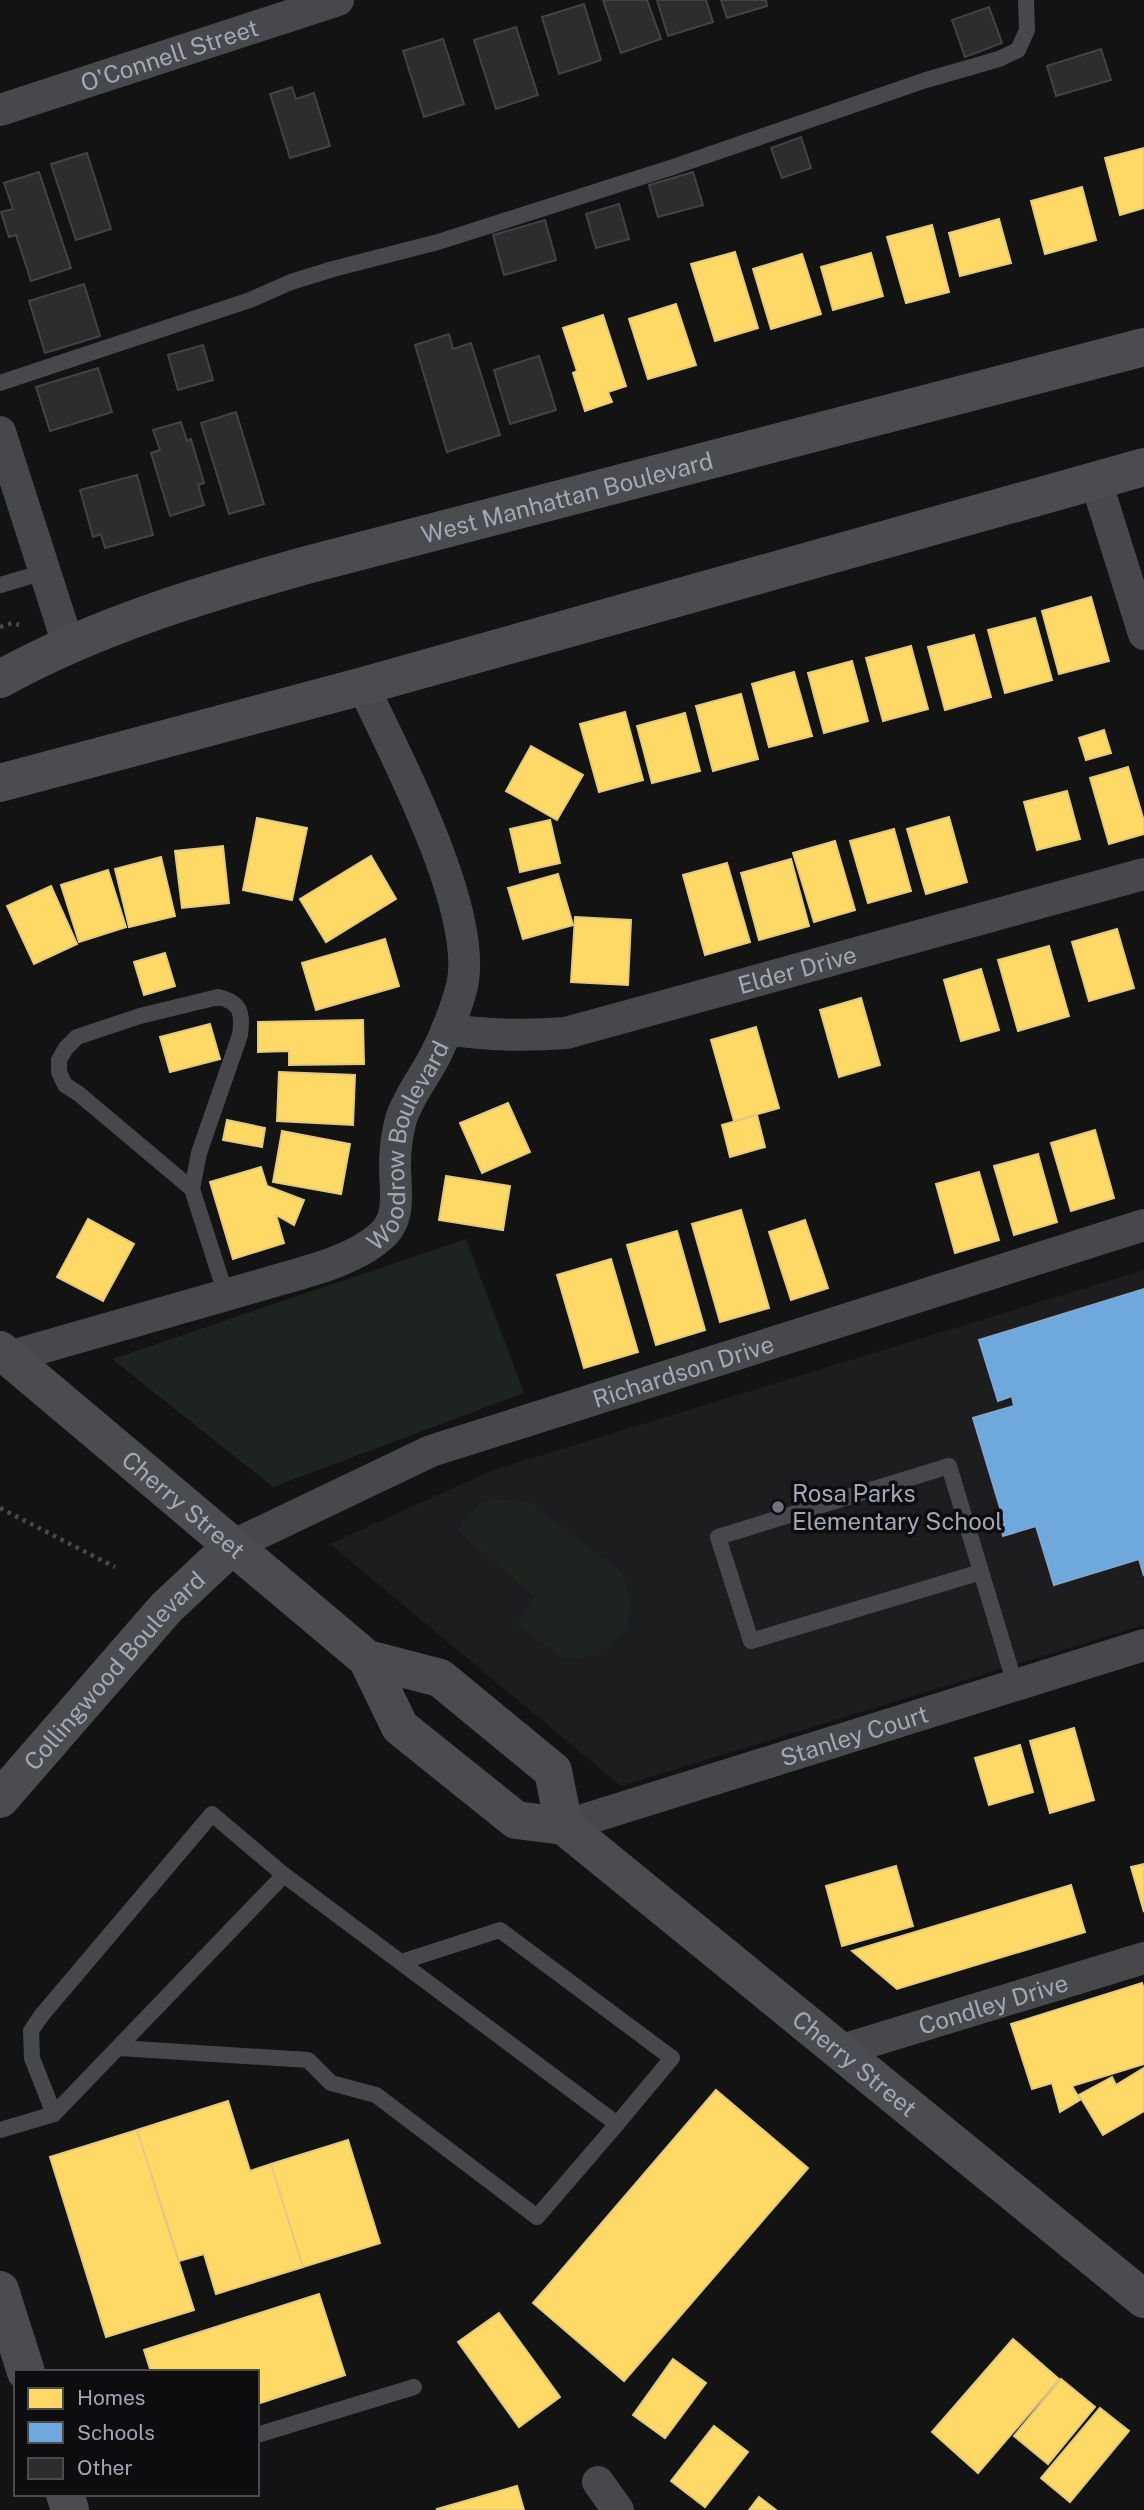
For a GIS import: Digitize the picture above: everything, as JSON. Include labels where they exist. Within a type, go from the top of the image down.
[{"type":"main road","name":"West Manhattan Boulevard","points":[[0,679],[110,626],[303,566],[1144,347]]},
{"type":"main road","points":[[0,783],[363,686],[1144,467]]},
{"type":"main road","name":"Cherry Street","points":[[4,1353],[367,1659],[400,1727],[516,1820],[564,1826],[842,2050],[1144,2299]]},
{"type":"main road","name":"Collingwood Boulevard","points":[[0,1800],[166,1608],[232,1546]]},
{"type":"main road","name":"Cherry Street","points":[[367,1659],[440,1678],[553,1771],[564,1826]]},
{"type":"main road","points":[[0,2290],[25,2370]]},
{"type":"street","name":"O'Connell Street","points":[[0,110],[338,0]]},
{"type":"street","points":[[0,432],[68,644]]},
{"type":"street","points":[[1096,481],[1144,634]]},
{"type":"street","name":"Woodrow Boulevard","points":[[4,1353],[226,1295],[340,1259],[383,1236],[394,1216],[397,1194],[396,1143],[401,1119],[447,1029],[462,986],[463,943],[456,908],[432,835],[363,686]]},
{"type":"street","name":"Elder Drive","points":[[447,1029],[518,1036],[566,1033],[1144,874]]},
{"type":"street","name":"Richardson Drive","points":[[232,1546],[431,1451],[1144,1225]]},
{"type":"street","name":"Stanley Court","points":[[564,1826],[1144,1645]]},
{"type":"street","name":"Condley Drive","points":[[842,2050],[1144,1958]]},
{"type":"street","points":[[598,2482],[618,2510]]},
{"type":"lane","points":[[0,383],[250,300],[302,279],[438,242],[673,167],[926,80],[999,59],[1017,50],[1027,30],[1026,0]]},
{"type":"lane","points":[[0,584],[44,572]]},
{"type":"lane","points":[[192,1189],[65,1085],[59,1072],[59,1060],[77,1037],[140,1016],[218,997],[230,1000],[238,1008],[242,1021],[240,1035],[199,1153],[192,1189],[226,1295]]},
{"type":"lane","points":[[981,1572],[751,1641],[718,1537],[948,1466],[1016,1684]]},
{"type":"lane","points":[[54,2115],[32,2058],[31,2031],[41,2015],[212,1814],[284,1875],[617,2124]]},
{"type":"lane","points":[[0,2130],[54,2115],[284,1875]]},
{"type":"lane","points":[[119,2048],[307,2060],[331,2084],[376,2095],[537,2217],[672,2058],[500,1930],[401,1962]]},
{"type":"lane","points":[[259,2434],[414,2387]]},
{"type":"path","points":[[0,627],[12,623]]},
{"type":"path","points":[[0,1508],[116,1567]]},
{"type":"shaded area","points":[[466,1239],[524,1393],[273,1487],[112,1359]]},
{"type":"shaded area","name":"Rosa Parks Elementary School","points":[[1144,1270],[1144,1625],[621,1786],[330,1544],[493,1470]]},
{"type":"shaded area","points":[[493,1499],[529,1502],[623,1573],[630,1602],[627,1629],[596,1656],[563,1658],[516,1624],[535,1597],[457,1530],[478,1506]]},
{"type":"building: Homes","points":[[1144,148],[1144,208],[1120,215],[1105,158]]},
{"type":"building: Homes","points":[[1082,187],[1096,240],[1045,254],[1031,201]]},
{"type":"building: Homes","points":[[999,219],[1011,263],[960,276],[949,233]]},
{"type":"building: Homes","points":[[932,225],[949,292],[906,303],[887,237]]},
{"type":"building: Homes","points":[[735,252],[758,328],[715,341],[691,264]]},
{"type":"building: Homes","points":[[871,253],[883,296],[833,310],[821,267]]},
{"type":"building: Homes","points":[[802,254],[821,314],[771,329],[753,269]]},
{"type":"building: Homes","points":[[676,304],[696,365],[648,379],[629,319]]},
{"type":"building: Homes","points":[[603,315],[626,386],[608,392],[612,402],[585,411],[573,373],[577,371],[563,328]]},
{"type":"building: Homes","points":[[1091,597],[1109,661],[1059,674],[1042,611]]},
{"type":"building: Homes","points":[[1035,618],[1052,680],[1005,693],[988,630]]},
{"type":"building: Homes","points":[[974,635],[991,697],[945,710],[928,647]]},
{"type":"building: Homes","points":[[911,646],[928,709],[883,721],[866,658]]},
{"type":"building: Homes","points":[[852,661],[868,721],[824,733],[808,673]]},
{"type":"building: Homes","points":[[794,672],[812,736],[769,747],[752,684]]},
{"type":"building: Homes","points":[[741,694],[758,759],[713,771],[696,706]]},
{"type":"building: Homes","points":[[625,712],[643,780],[599,792],[580,724]]},
{"type":"building: Homes","points":[[685,713],[700,771],[652,783],[637,726]]},
{"type":"building: Homes","points":[[1104,730],[1111,753],[1086,760],[1079,738]]},
{"type":"building: Homes","points":[[531,746],[583,775],[557,820],[506,791]]},
{"type":"building: Homes","points":[[1128,767],[1144,821],[1144,834],[1109,844],[1090,778]]},
{"type":"building: Homes","points":[[1067,791],[1080,839],[1037,850],[1024,802]]},
{"type":"building: Homes","points":[[949,817],[967,882],[926,894],[907,829]]},
{"type":"building: Homes","points":[[257,818],[307,828],[292,900],[243,890]]},
{"type":"building: Homes","points":[[550,820],[560,863],[520,872],[510,829]]},
{"type":"building: Homes","points":[[894,829],[911,891],[868,903],[850,841]]},
{"type":"building: Homes","points":[[835,841],[855,910],[814,922],[793,853]]},
{"type":"building: Homes","points":[[223,846],[229,903],[182,908],[175,851]]},
{"type":"building: Homes","points":[[371,856],[396,899],[326,942],[300,899]]},
{"type":"building: Homes","points":[[161,857],[175,916],[129,927],[115,869]]},
{"type":"building: Homes","points":[[791,859],[809,926],[759,940],[741,873]]},
{"type":"building: Homes","points":[[727,863],[750,942],[705,955],[683,875]]},
{"type":"building: Homes","points":[[108,870],[126,927],[79,942],[61,885]]},
{"type":"building: Homes","points":[[558,874],[573,925],[523,939],[508,888]]},
{"type":"building: Homes","points":[[51,886],[77,944],[34,964],[7,906]]},
{"type":"building: Homes","points":[[575,917],[631,920],[628,985],[571,982]]},
{"type":"building: Homes","points":[[1117,929],[1134,988],[1089,1001],[1072,942]]},
{"type":"building: Homes","points":[[385,939],[399,986],[316,1010],[302,963]]},
{"type":"building: Homes","points":[[1049,946],[1069,1016],[1018,1031],[998,960]]},
{"type":"building: Homes","points":[[165,953],[175,986],[144,995],[134,962]]},
{"type":"building: Homes","points":[[981,969],[999,1030],[961,1041],[944,980]]},
{"type":"building: Homes","points":[[861,998],[880,1065],[839,1077],[820,1010]]},
{"type":"building: Homes","points":[[363,1020],[364,1064],[289,1065],[289,1051],[258,1052],[258,1022]]},
{"type":"building: Homes","points":[[210,1024],[220,1059],[170,1072],[160,1037]]},
{"type":"building: Homes","points":[[756,1027],[779,1108],[734,1121],[711,1040]]},
{"type":"building: Homes","points":[[279,1072],[355,1075],[353,1125],[277,1121]]},
{"type":"building: Homes","points":[[508,1103],[530,1152],[482,1173],[460,1123]]},
{"type":"building: Homes","points":[[757,1115],[765,1147],[730,1157],[722,1125]]},
{"type":"building: Homes","points":[[227,1120],[265,1128],[262,1147],[223,1140]]},
{"type":"building: Homes","points":[[1095,1130],[1114,1198],[1071,1211],[1051,1143]]},
{"type":"building: Homes","points":[[282,1131],[350,1144],[341,1194],[273,1182]]},
{"type":"building: Homes","points":[[1038,1154],[1057,1222],[1014,1235],[994,1166]]},
{"type":"building: Homes","points":[[261,1167],[267,1186],[304,1200],[294,1225],[276,1215],[284,1243],[233,1259],[210,1182]]},
{"type":"building: Homes","points":[[979,1172],[999,1240],[955,1253],[936,1184]]},
{"type":"building: Homes","points":[[446,1176],[510,1186],[503,1230],[439,1220]]},
{"type":"building: Homes","points":[[741,1210],[769,1308],[720,1322],[692,1224]]},
{"type":"building: Homes","points":[[88,1219],[134,1244],[103,1301],[57,1277]]},
{"type":"building: Homes","points":[[805,1220],[828,1288],[791,1300],[769,1232]]},
{"type":"building: Homes","points":[[677,1231],[705,1330],[656,1345],[627,1245]]},
{"type":"building: Homes","points":[[611,1259],[638,1352],[584,1368],[557,1275]]},
{"type":"building: Homes","points":[[1074,1728],[1094,1800],[1050,1813],[1030,1741]]},
{"type":"building: Homes","points":[[1020,1745],[1033,1792],[989,1805],[975,1758]]},
{"type":"building: Homes","points":[[1144,1864],[1144,1912],[1131,1867]]},
{"type":"building: Homes","points":[[896,1866],[913,1926],[842,1946],[826,1886]]},
{"type":"building: Homes","points":[[1071,1885],[1085,1932],[897,1989],[852,1951]]},
{"type":"building: Homes","points":[[1142,1983],[1144,2064],[1072,2086],[1080,2100],[1060,2112],[1052,2083],[1032,2089],[1011,2024]]},
{"type":"building: Homes","points":[[1144,2068],[1144,2111],[1103,2135],[1079,2095],[1112,2077],[1116,2085]]},
{"type":"building: Homes","points":[[716,2090],[808,2168],[624,2381],[533,2303]]},
{"type":"building: Homes","points":[[228,2101],[250,2171],[271,2164],[303,2267],[216,2294],[204,2254],[179,2261],[137,2130]]},
{"type":"building: Homes","points":[[137,2130],[194,2310],[106,2337],[50,2157]]},
{"type":"building: Homes","points":[[348,2140],[380,2243],[303,2267],[271,2164]]},
{"type":"building: Homes","points":[[319,2294],[345,2375],[259,2403],[259,2370],[150,2370],[144,2350]]},
{"type":"building: Homes","points":[[499,2313],[560,2397],[519,2427],[458,2342]]},
{"type":"building: Homes","points":[[1013,2339],[1059,2379],[978,2473],[932,2432]]},
{"type":"building: Homes","points":[[673,2359],[706,2383],[665,2438],[633,2415]]},
{"type":"building: Homes","points":[[1061,2379],[1095,2407],[1048,2464],[1014,2436]]},
{"type":"building: Homes","points":[[1100,2408],[1129,2431],[1070,2502],[1041,2478]]},
{"type":"building: Homes","points":[[714,2426],[748,2452],[705,2507],[671,2481]]},
{"type":"building: Homes","points":[[517,2486],[524,2510],[437,2509]]},
{"type":"building: Homes","points":[[759,2497],[776,2510],[749,2510]]},
{"type":"building: Schools","points":[[1144,1289],[1144,1576],[1139,1559],[1054,1585],[1036,1526],[1003,1536],[1000,1525],[1005,1524],[973,1418],[1014,1406],[1012,1396],[998,1401],[979,1340]]},
{"type":"building: Other","points":[[603,0],[647,0],[661,39],[621,53]]},
{"type":"building: Other","points":[[657,0],[706,0],[713,22],[668,36]]},
{"type":"building: Other","points":[[721,0],[766,0],[767,6],[727,18]]},
{"type":"building: Other","points":[[584,4],[601,60],[559,74],[542,17]]},
{"type":"building: Other","points":[[989,7],[1002,43],[965,57],[952,20]]},
{"type":"building: Other","points":[[516,27],[538,95],[496,109],[474,40]]},
{"type":"building: Other","points":[[443,39],[464,104],[424,117],[403,51]]},
{"type":"building: Other","points":[[1101,49],[1111,80],[1056,96],[1047,66]]},
{"type":"building: Other","points":[[292,87],[296,99],[314,93],[330,146],[290,158],[270,94]]},
{"type":"building: Other","points":[[801,137],[811,168],[782,178],[771,148]]},
{"type":"building: Other","points":[[87,153],[111,229],[76,240],[51,164]]},
{"type":"building: Other","points":[[39,172],[71,268],[31,281],[16,235],[9,237],[1,212],[13,209],[4,183]]},
{"type":"building: Other","points":[[693,172],[703,205],[658,217],[649,185]]},
{"type":"building: Other","points":[[619,204],[629,239],[596,248],[586,214]]},
{"type":"building: Other","points":[[545,220],[556,260],[504,275],[493,235]]},
{"type":"building: Other","points":[[84,284],[100,336],[45,353],[29,301]]},
{"type":"building: Other","points":[[449,334],[453,349],[471,343],[500,435],[447,452],[415,345]]},
{"type":"building: Other","points":[[203,345],[213,380],[178,390],[168,355]]},
{"type":"building: Other","points":[[539,356],[556,410],[510,424],[494,370]]},
{"type":"building: Other","points":[[98,368],[112,412],[50,431],[36,387]]},
{"type":"building: Other","points":[[236,412],[264,504],[229,514],[201,423]]},
{"type":"building: Other","points":[[181,422],[187,441],[191,439],[204,483],[198,485],[204,505],[170,516],[151,453],[160,450],[153,430]]},
{"type":"building: Other","points":[[137,475],[153,535],[105,548],[101,534],[93,537],[80,490]]},
{"type":"place","name":"Rosa Parks Elementary School","points":[[778,1507]]}]
